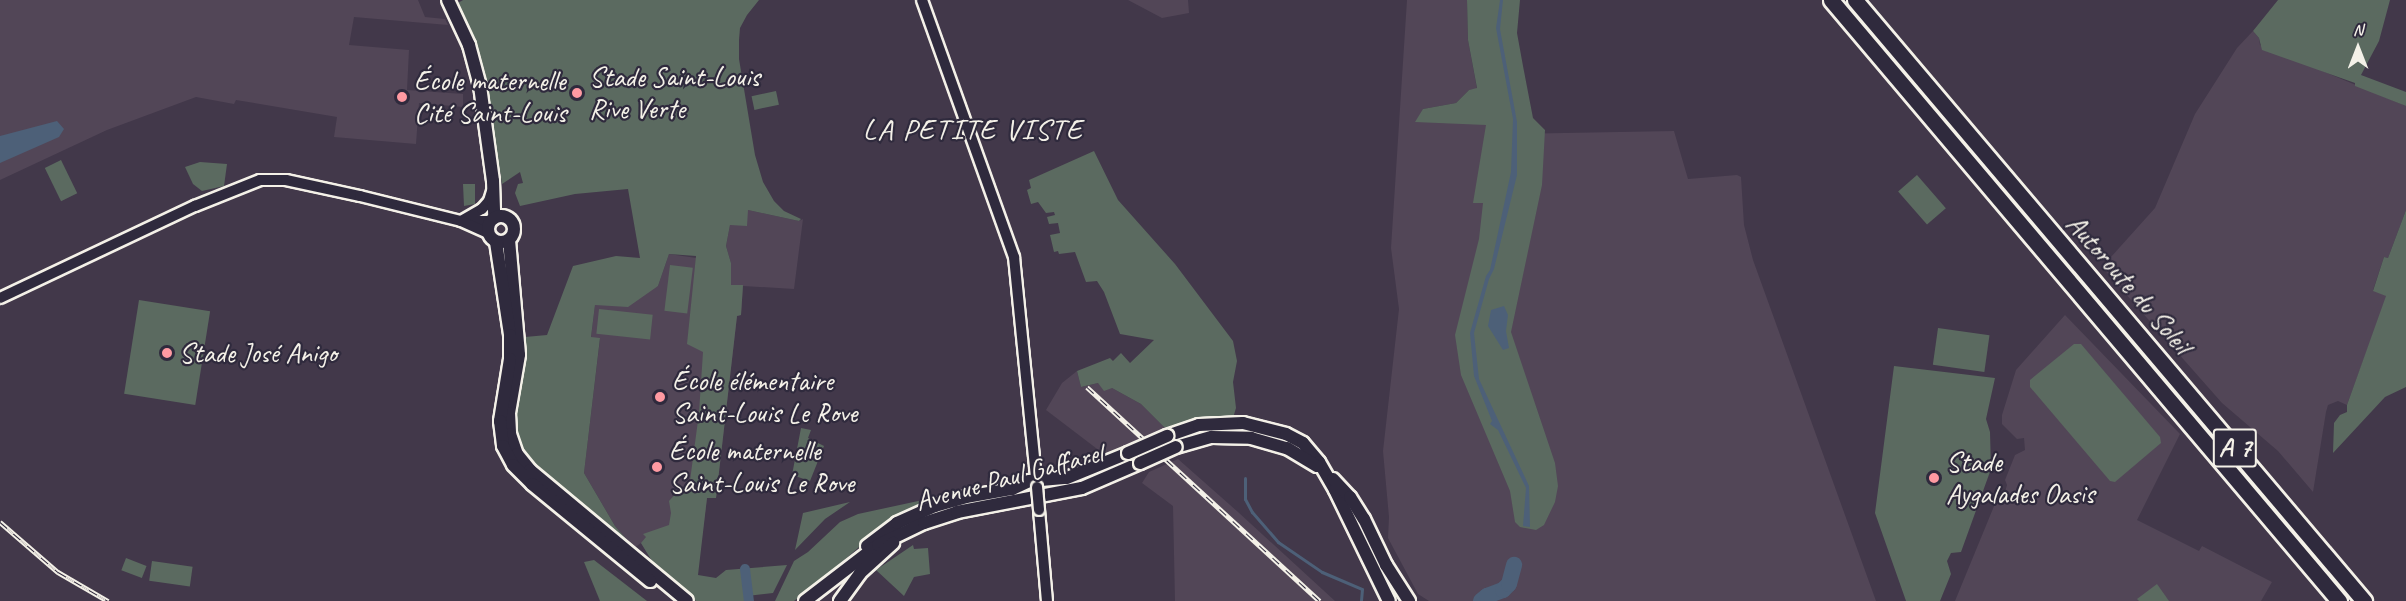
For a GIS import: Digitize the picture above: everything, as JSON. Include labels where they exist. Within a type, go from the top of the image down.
[{"type":"highway","name":"Autoroute du Soleil","points":[[1831,0],[2339,601]]},
{"type":"highway","name":"Autoroute du Soleil","points":[[1855,0],[2364,601]]},
{"type":"main road","points":[[448,0],[469,45],[480,86],[493,184],[495,231],[510,335],[510,359],[500,421],[503,446],[513,465],[532,484],[674,601]]},
{"type":"main road","points":[[493,184],[514,228],[495,231]]},
{"type":"main road","points":[[510,220],[502,216],[495,231],[519,355],[509,413],[510,434],[517,454],[530,470],[687,601]]},
{"type":"main road","points":[[841,571],[876,538],[910,515],[966,497],[1077,475],[1183,429],[1222,422],[1263,426],[1303,443],[1324,472],[1389,601]]},
{"type":"main road","name":"Avenue Paul Gaffarel","points":[[805,601],[841,571],[878,545],[908,530],[957,512],[1082,488],[1176,447],[1212,437],[1251,438],[1287,448],[1324,472],[1350,497],[1409,601]]},
{"type":"main road","name":"Avenue Paul Gaffarel","points":[[840,601],[860,573],[908,530]]},
{"type":"street","points":[[922,0],[1014,257],[1047,601]]},
{"type":"street","points":[[0,298],[251,182],[285,180],[495,231]]},
{"type":"street","points":[[461,221],[482,209],[489,201],[493,184]]},
{"type":"shaded area","points":[[0,0],[418,0],[425,17],[445,19],[448,25],[354,17],[349,45],[409,50],[407,90],[463,94],[463,107],[419,103],[416,144],[334,137],[337,117],[236,100],[234,104],[196,97],[107,130],[0,180]]},
{"type":"shaded area","points":[[1128,0],[1188,0],[1189,13],[1162,18]]},
{"type":"shaded area","points":[[1407,0],[1467,0],[1468,40],[1477,89],[1469,90],[1456,103],[1423,109],[1513,134],[1674,131],[1688,179],[1737,175],[1741,177],[1744,225],[1753,260],[1876,601],[1429,601],[1418,594],[1388,538],[1389,517],[1383,451],[1399,309],[1391,248]]},
{"type":"shaded area","points":[[2253,31],[2259,38],[2260,45],[2406,106],[2406,210],[2388,258],[2384,257],[2373,290],[2387,296],[2347,405],[2338,401],[2328,405],[2313,492],[2278,451],[2222,403],[2102,267],[2155,208],[2195,114],[2237,48]]},
{"type":"shaded area","name":"École élémentaire Saint-Louis Le Rove","points":[[748,210],[799,221],[803,219],[794,289],[743,286],[741,315],[737,316],[716,498],[707,498],[694,600],[652,561],[641,543],[634,548],[615,526],[584,473],[600,339],[591,338],[595,305],[658,286],[669,254],[731,263],[726,246],[730,225]]},
{"type":"shaded area","points":[[2065,315],[2180,434],[2137,520],[2199,551],[2202,546],[2272,582],[2261,601],[1955,601],[1999,494],[2005,492],[2007,485],[2005,480],[2015,455],[2025,450],[2024,438],[2017,439],[2002,424],[2002,415],[2016,370]]},
{"type":"shaded area","points":[[1077,371],[1081,387],[1098,383],[1112,388],[1141,404],[1164,427],[1174,429],[1109,458],[1046,410],[1062,383]]},
{"type":"shaded area","points":[[1178,459],[1335,601],[1175,601],[1173,506],[1142,483],[1149,472]]},
{"type":"green space","points":[[463,0],[759,0],[740,28],[739,40],[739,59],[755,155],[763,182],[774,201],[784,211],[801,219],[799,221],[748,210],[747,226],[730,225],[726,246],[731,263],[731,285],[743,285],[741,315],[737,316],[716,498],[707,498],[698,575],[716,578],[726,570],[787,565],[773,593],[747,596],[748,601],[696,601],[652,561],[641,543],[646,537],[643,534],[669,525],[671,513],[669,501],[679,490],[689,488],[699,413],[703,352],[687,344],[696,256],[669,254],[658,286],[628,307],[595,305],[591,337],[600,338],[584,473],[615,526],[634,548],[533,465],[516,440],[512,422],[525,337],[547,335],[573,266],[616,256],[640,258],[628,189],[575,194],[520,206],[515,193],[518,184],[523,183],[520,172],[502,184],[485,76],[478,49],[458,3]]},
{"type":"green space","points":[[1467,0],[1520,0],[1517,33],[1533,118],[1545,130],[1542,185],[1511,332],[1555,463],[1558,486],[1555,502],[1544,525],[1536,530],[1520,527],[1515,522],[1510,491],[1461,375],[1455,335],[1479,239],[1483,203],[1473,203],[1486,125],[1415,122],[1423,109],[1456,103],[1469,90],[1477,88],[1468,40]]},
{"type":"green space","points":[[2278,0],[2390,0],[2379,41],[2361,75],[2406,92],[2406,106],[2355,86],[2355,83],[2262,50],[2259,38],[2253,31]]},
{"type":"green space","points":[[776,91],[779,105],[754,110],[752,96]]},
{"type":"green space","points":[[1094,151],[1118,200],[1175,264],[1233,341],[1237,361],[1233,382],[1236,408],[1233,418],[1174,429],[1164,427],[1141,404],[1112,388],[1104,391],[1098,383],[1081,387],[1077,371],[1110,358],[1113,361],[1121,353],[1130,363],[1154,340],[1120,334],[1104,292],[1097,281],[1086,282],[1075,252],[1059,254],[1058,251],[1054,252],[1050,235],[1060,233],[1058,223],[1049,224],[1047,217],[1055,215],[1054,212],[1046,213],[1038,202],[1031,204],[1027,190],[1031,188],[1029,180]]},
{"type":"green space","points":[[61,160],[77,193],[61,201],[45,168]]},
{"type":"green space","points":[[200,162],[227,164],[224,186],[202,191],[193,184],[185,167]]},
{"type":"green space","points":[[1917,175],[1946,208],[1927,225],[1898,191]]},
{"type":"green space","points":[[463,184],[475,184],[475,204],[464,206]]},
{"type":"green space","points":[[2406,210],[2406,387],[2385,397],[2333,453],[2334,423],[2340,415],[2347,412],[2347,405],[2386,296],[2373,291],[2384,257],[2388,258]]},
{"type":"green space","points":[[670,265],[693,268],[687,313],[664,311]]},
{"type":"green space","name":"Stade José Anigo","points":[[139,300],[210,311],[195,405],[124,394]]},
{"type":"green space","points":[[599,309],[653,315],[650,340],[596,334]]},
{"type":"green space","points":[[1938,328],[1989,335],[1984,372],[1933,365]]},
{"type":"green space","points":[[2074,344],[2081,344],[2160,437],[2161,443],[2115,482],[2110,481],[2030,387],[2030,380]]},
{"type":"green space","name":"Stade Aygalades Oasis","points":[[1894,366],[1995,378],[1986,419],[1990,432],[1991,469],[1961,552],[1951,553],[1947,561],[1951,574],[1940,601],[1906,601],[1875,513]]},
{"type":"green space","points":[[801,428],[811,430],[808,438],[824,446],[810,481],[792,475]]},
{"type":"green space","points":[[946,495],[885,524],[823,579],[794,601],[775,601],[794,561],[808,552],[840,522],[858,514]]},
{"type":"green space","points":[[850,502],[825,519],[795,550],[803,513]]},
{"type":"green space","points":[[913,545],[914,549],[928,548],[930,574],[914,577],[904,596],[876,570]]},
{"type":"green space","points":[[126,558],[147,566],[142,578],[121,570]]},
{"type":"green space","points":[[594,560],[647,601],[600,601],[584,562]]},
{"type":"green space","points":[[152,561],[193,567],[190,587],[149,581]]},
{"type":"green space","points":[[2157,584],[2169,601],[2139,601],[2137,599]]},
{"type":"water","points":[[1500,0],[1503,0],[1500,29],[1517,122],[1517,175],[1494,269],[1474,333],[1479,379],[1529,486],[1530,527],[1523,526],[1526,488],[1498,430],[1490,424],[1492,421],[1474,376],[1470,333],[1486,276],[1490,270],[1511,172],[1513,119],[1496,28]]},
{"type":"water","points":[[57,121],[64,129],[59,137],[0,163],[0,136]]},
{"type":"water","points":[[1504,306],[1508,315],[1506,331],[1509,348],[1503,350],[1488,326],[1491,310]]},
{"type":"waterway","points":[[1245,478],[1245,499],[1252,512],[1278,542],[1322,572],[1362,589],[1361,601]]},
{"type":"waterway","points":[[1481,601],[1503,590],[1509,584],[1514,565]]},
{"type":"waterway","points":[[745,569],[749,601]]},
{"type":"railway","points":[[1087,387],[1320,601]]},
{"type":"railway","points":[[0,522],[58,572],[108,601]]},
{"type":"place","name":"Stade Saint-Louis Rive Verte","points":[[577,93]]},
{"type":"place","name":"École maternelle Cité Saint-Louis","points":[[402,97]]},
{"type":"place","name":"Stade José Anigo","points":[[167,353]]},
{"type":"place","name":"École élémentaire Saint-Louis Le Rove","points":[[660,397]]},
{"type":"place","name":"École maternelle Saint-Louis Le Rove","points":[[657,467]]},
{"type":"place","name":"Stade Aygalades Oasis","points":[[1934,478]]},
{"type":"district","name":"LA PETITE VISTE","points":[[973,129]]}]
